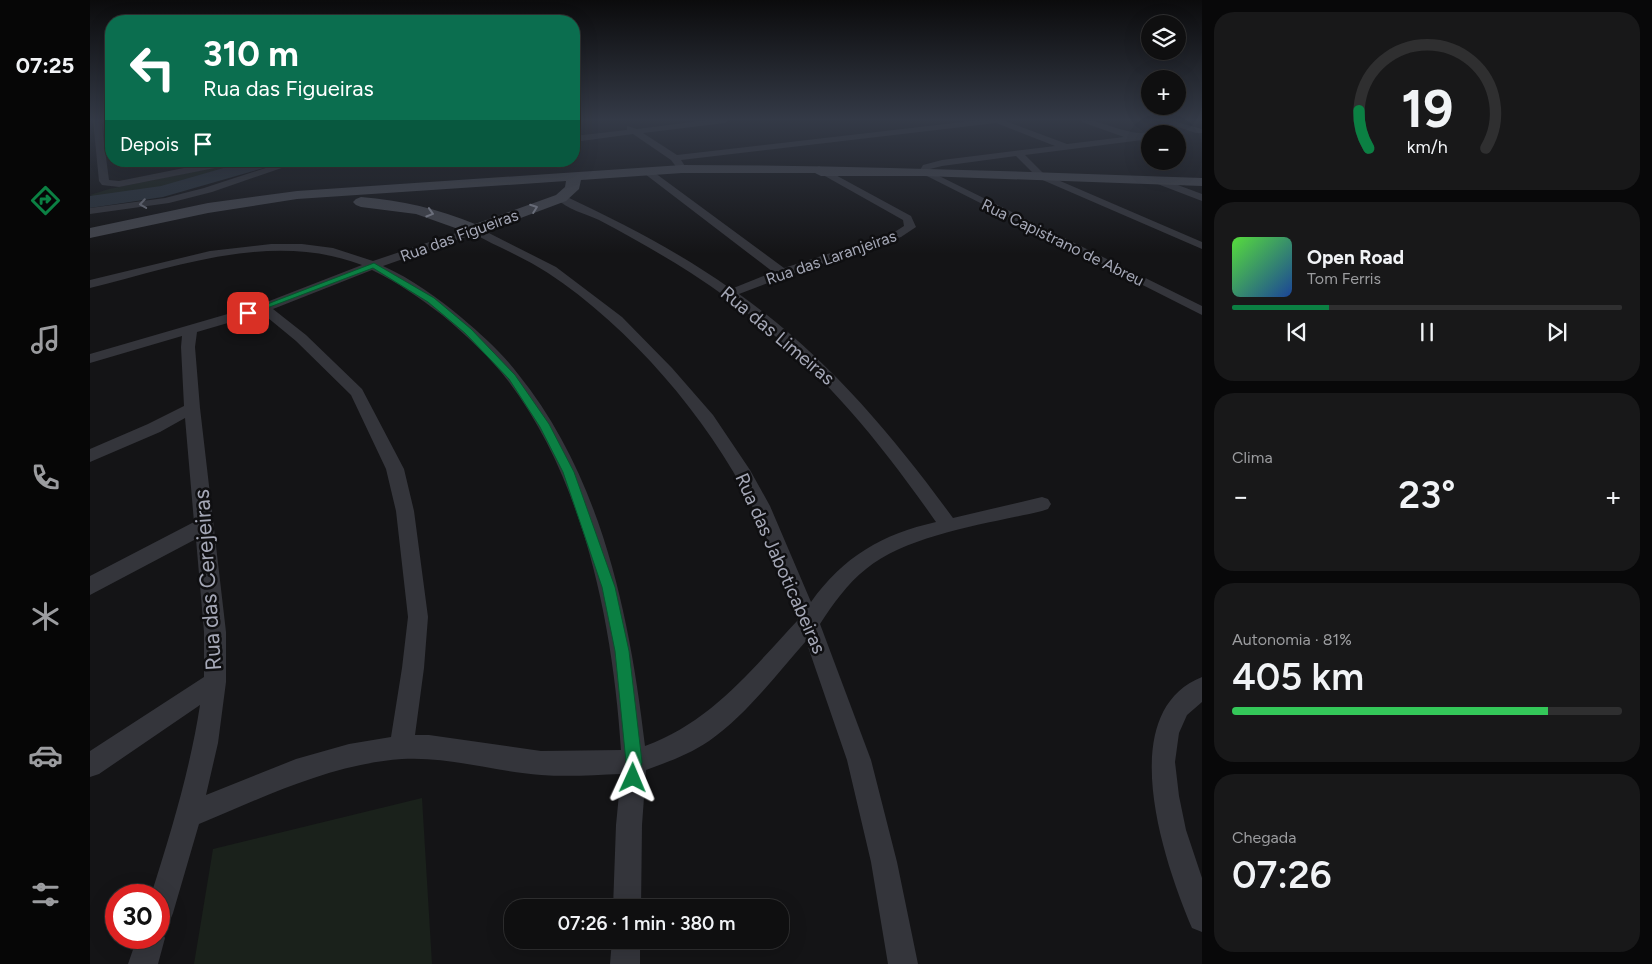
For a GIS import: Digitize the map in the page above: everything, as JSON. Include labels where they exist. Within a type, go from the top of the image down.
[{"type":"street","points":[[102,165],[104,181],[111,184],[191,167]]},
{"type":"street","points":[[676,165],[678,167],[924,172],[1202,182]]},
{"type":"street","points":[[90,233],[208,208],[332,191],[648,172],[692,165]]},
{"type":"street","points":[[924,172],[926,167],[934,165]]},
{"type":"street","points":[[1030,165],[1041,176],[1202,246]]},
{"type":"street","points":[[90,211],[165,201],[208,190],[279,167]]},
{"type":"street","name":"Rua das Laranjeiras","points":[[731,293],[782,273],[898,235],[910,227],[907,218],[821,170]]},
{"type":"street","points":[[648,172],[782,273]]},
{"type":"street","name":"Rua Capistrano de Abreu","points":[[924,172],[1202,311]]},
{"type":"street","points":[[561,198],[572,189],[574,176]]},
{"type":"street","points":[[1159,181],[1202,198]]},
{"type":"street","points":[[383,203],[387,195],[400,187]]},
{"type":"street","points":[[208,190],[208,208]]},
{"type":"street","name":"Rua das Figueiras","points":[[90,359],[264,308],[374,265],[561,198]]},
{"type":"street","name":"Rua das Limeiras","points":[[561,198],[661,247],[731,293],[767,321],[821,369],[851,399],[893,449],[949,526]]},
{"type":"street","points":[[165,201],[171,216]]},
{"type":"street","name":"Rua das Jaboticabeiras","points":[[253,201],[383,203],[421,210],[450,219],[475,230],[552,270],[617,320],[672,378],[707,419],[744,475],[760,506],[826,666],[859,760],[884,862],[903,964]]},
{"type":"street","points":[[90,284],[187,259],[244,249],[275,247],[315,250],[355,258],[374,265],[431,300],[468,331],[503,366],[521,388],[569,472],[609,587],[622,651],[634,762],[629,824],[627,899]]},
{"type":"street","points":[[264,308],[301,338],[357,393],[395,469],[405,511],[418,617],[413,668],[401,747]]},
{"type":"street","name":"Rua das Cerejeiras","points":[[168,884],[189,815],[206,743],[215,682],[215,632],[192,408],[188,347],[190,330]]},
{"type":"street","points":[[90,456],[154,428],[192,408]]},
{"type":"street","points":[[189,815],[296,771],[349,756],[401,747],[430,747],[541,763],[634,762],[673,748],[701,732],[735,702],[808,624],[830,592],[859,563],[886,546],[908,537],[1042,504]]},
{"type":"street","points":[[90,586],[204,526]]},
{"type":"street","points":[[90,765],[215,682]]},
{"type":"street","points":[[1202,688],[1176,711],[1165,738],[1164,779],[1170,818],[1202,918]]},
{"type":"street","points":[[143,964],[148,949]]},
{"type":"street","points":[[624,964],[625,949]]},
{"type":"shaded area","points":[[217,167],[230,167],[228,170],[142,191],[96,197],[90,195],[109,189]]},
{"type":"shaded area","points":[[422,798],[432,964],[194,964],[213,849]]},
{"type":"waterway","points":[[90,202],[163,191],[247,167]]},
{"type":"route","points":[[248,313],[374,265],[431,300],[468,331],[503,366],[521,388],[545,426],[569,472],[609,587],[622,651],[634,762],[633,778]]}]
